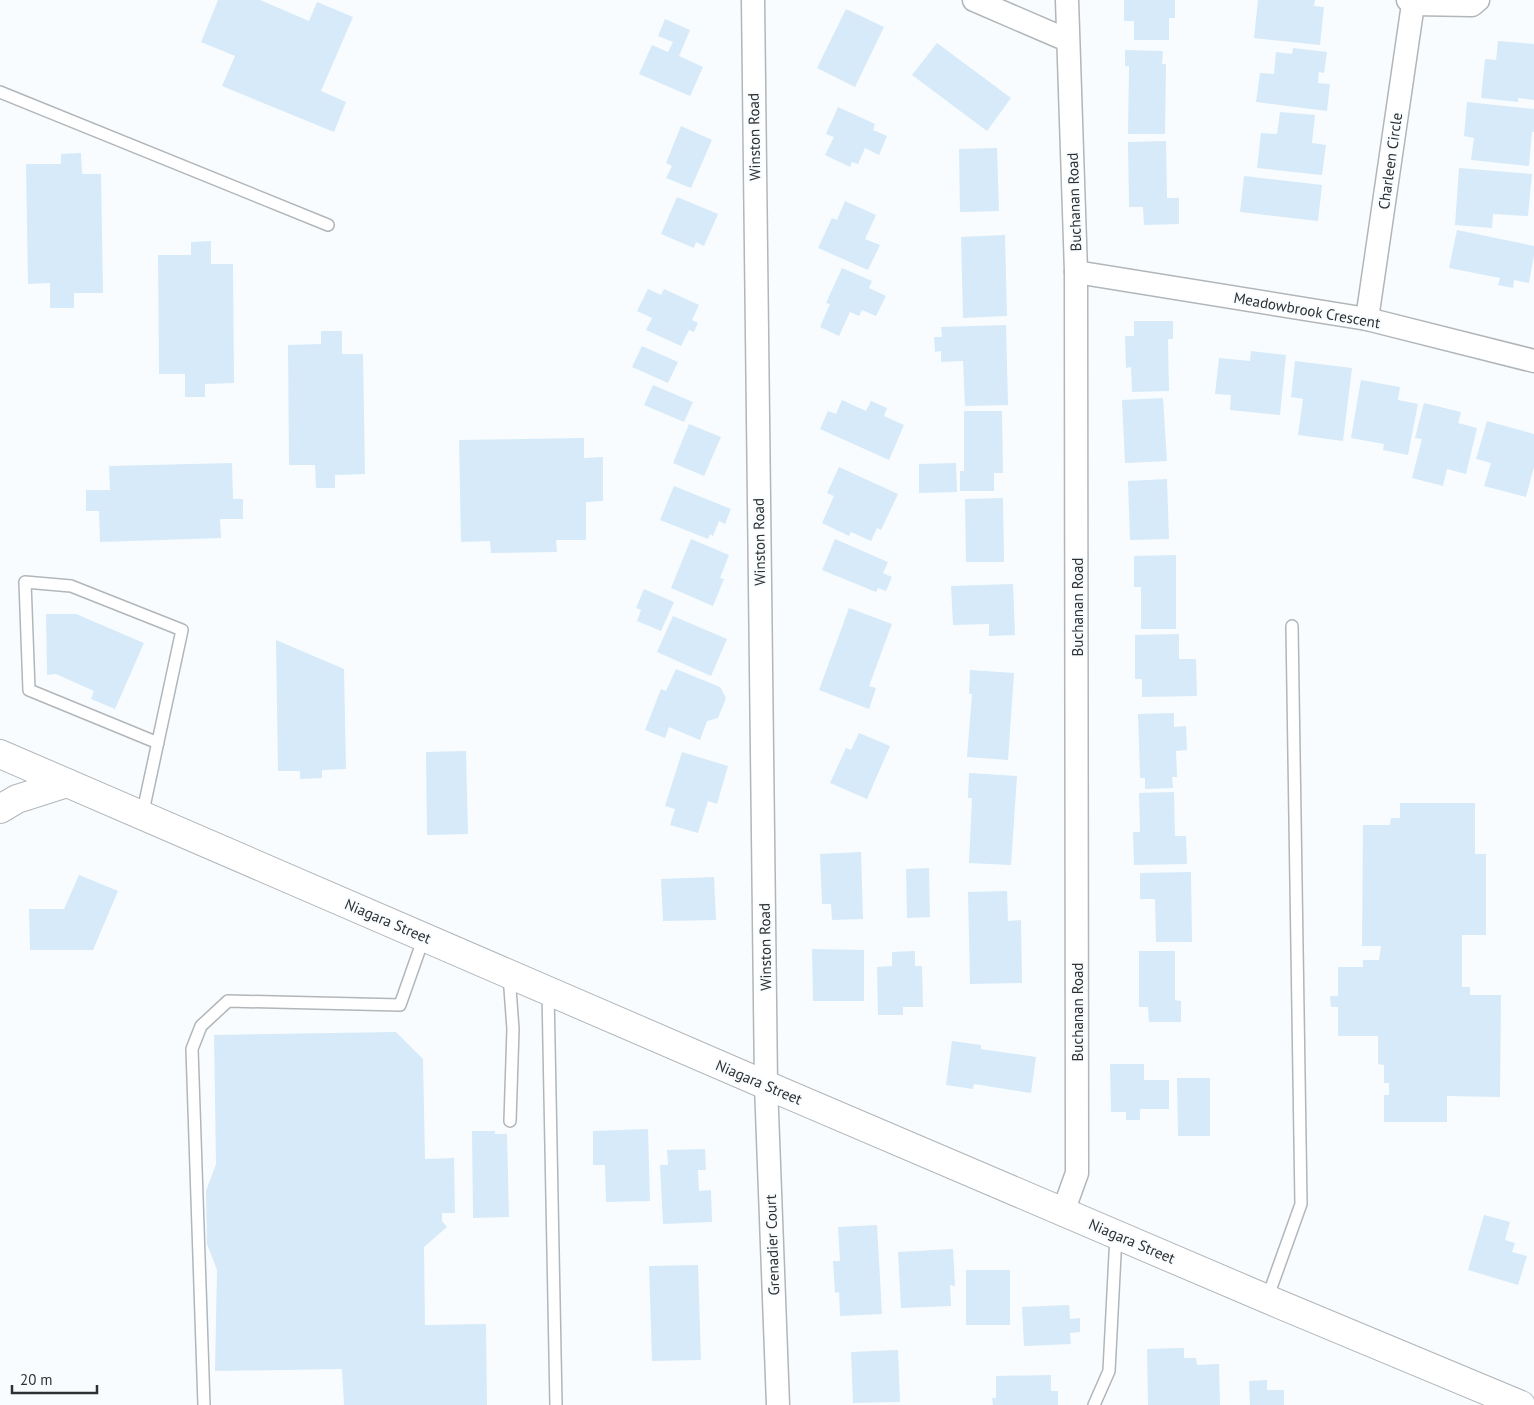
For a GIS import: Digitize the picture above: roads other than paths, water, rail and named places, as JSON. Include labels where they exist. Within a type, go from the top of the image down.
[{"type":"main road","name":"Niagara Street","points":[[0,754],[766,1085],[1267,1299],[1521,1405]]},
{"type":"main road","points":[[0,809],[16,799],[67,783]]},
{"type":"street","name":"Winston Road","points":[[753,0],[766,1085]]},
{"type":"street","points":[[974,0],[1067,40]]},
{"type":"street","name":"Buchanan Road","points":[[1063,1212],[1077,1173],[1076,272],[1067,0]]},
{"type":"street","name":"Charleen Circle","points":[[1367,318],[1410,2],[1472,5],[1478,0]]},
{"type":"street","name":"Meadowbrook Crescent","points":[[1076,272],[1367,318],[1534,361]]},
{"type":"street","name":"Grenadier Court","points":[[766,1085],[778,1405]]},
{"type":"lane","points":[[0,92],[328,225]]},
{"type":"lane","points":[[142,816],[158,743],[182,630],[71,586],[25,582],[29,690],[158,743]]},
{"type":"lane","points":[[1267,1299],[1301,1204],[1292,626]]},
{"type":"lane","points":[[204,1405],[192,1050],[201,1026],[228,1001],[400,1005],[424,937]]},
{"type":"lane","points":[[509,973],[512,1029],[510,1120]]},
{"type":"lane","points":[[548,990],[556,1405]]},
{"type":"lane","points":[[1094,1405],[1109,1371],[1116,1234]]}]
